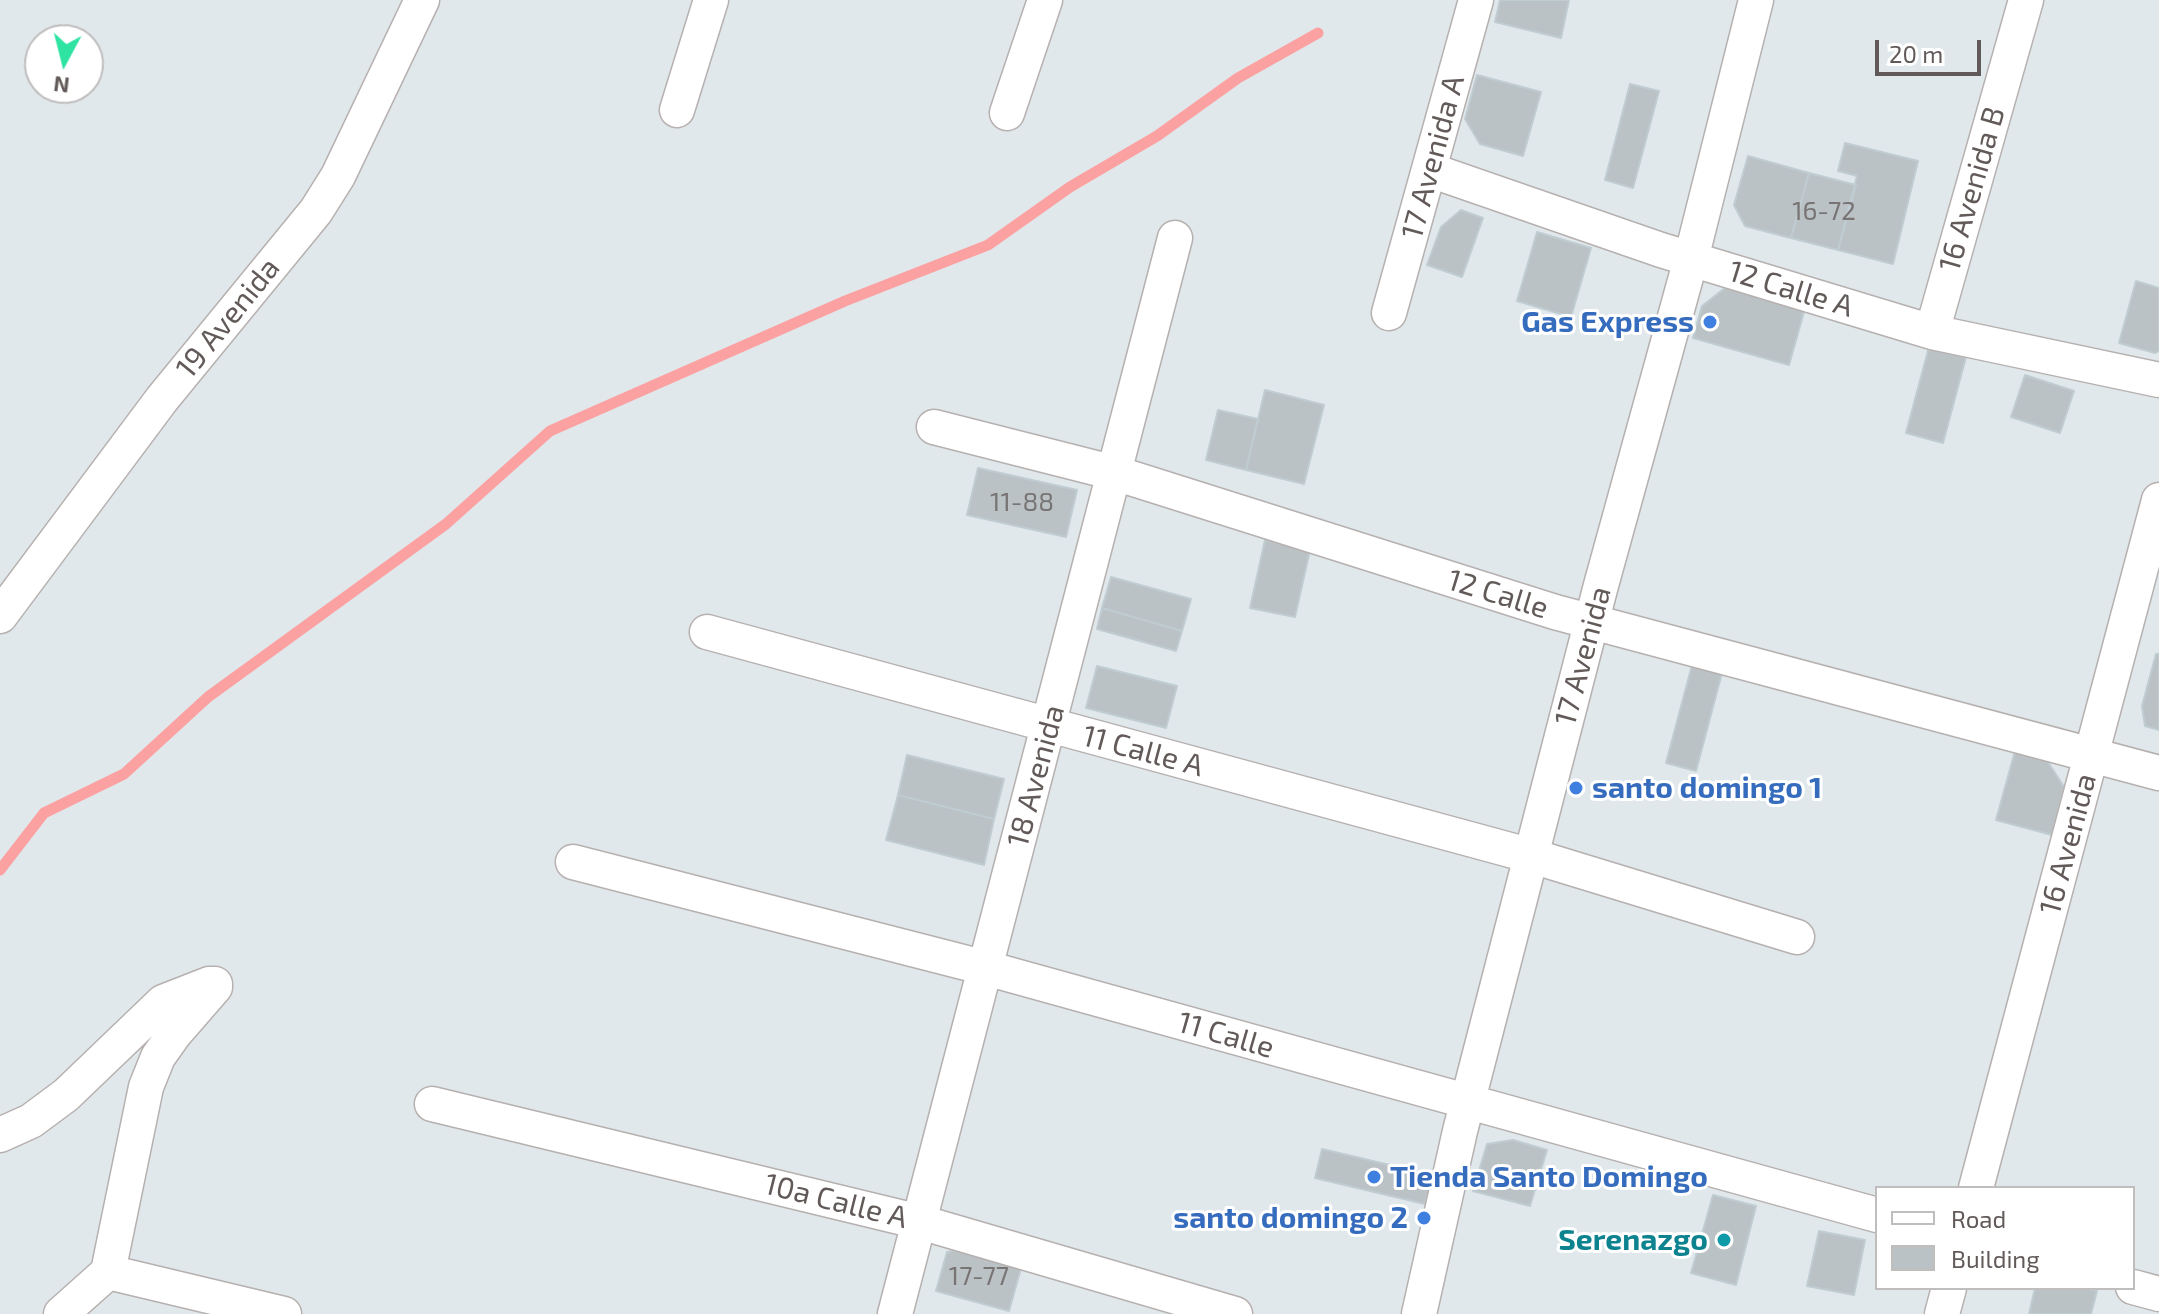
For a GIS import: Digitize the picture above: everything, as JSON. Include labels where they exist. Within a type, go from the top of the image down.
[{"type":"street","name":"19 Avenida","points":[[0,616],[162,399],[316,211],[338,176],[422,0]]},
{"type":"street","points":[[677,110],[711,0]]},
{"type":"street","name":"17 Avenida A","points":[[1389,313],[1476,0]]},
{"type":"street","name":"17 Avenida","points":[[1419,1314],[1468,1101],[1592,622],[1691,259],[1756,0]]},
{"type":"street","name":"16 Avenida B","points":[[1932,332],[2026,0]]},
{"type":"street","points":[[1007,113],[1046,1]]},
{"type":"street","name":"12 Calle A","points":[[1430,170],[1691,259],[1932,332],[2159,380]]},
{"type":"street","name":"18 Avenida","points":[[895,1314],[1175,238]]},
{"type":"street","name":"12 Calle","points":[[934,427],[1115,473],[1592,622],[2159,773]]},
{"type":"street","name":"16 Avenida","points":[[1977,1186],[2159,500]]},
{"type":"street","name":"11 Calle A","points":[[707,632],[1532,856],[1797,937]]},
{"type":"street","name":"11 Calle","points":[[573,862],[986,968],[1875,1214]]},
{"type":"street","points":[[0,1135],[31,1121],[66,1095],[163,1002],[214,983],[215,987],[158,1057],[146,1087],[108,1272],[61,1314]]},
{"type":"street","name":"10a Calle A","points":[[432,1104],[920,1222],[1235,1314]]},
{"type":"street","points":[[108,1272],[284,1314]]},
{"type":"street","points":[[1942,1314],[1948,1290]]},
{"type":"building","points":[[1500,0],[1569,0],[1561,38],[1495,22]]},
{"type":"building","points":[[1477,75],[1541,92],[1523,156],[1480,144],[1465,119]]},
{"type":"building","points":[[1630,84],[1659,91],[1633,188],[1605,180]]},
{"type":"building","points":[[1845,143],[1918,161],[1893,264],[1838,250],[1857,176],[1838,171]]},
{"type":"building","points":[[1748,156],[1809,173],[1791,238],[1745,226],[1734,205]]},
{"type":"building","points":[[1809,173],[1856,185],[1838,250],[1791,238]]},
{"type":"building","points":[[1461,210],[1483,218],[1462,277],[1427,265],[1441,227]]},
{"type":"building","points":[[1537,232],[1591,248],[1571,317],[1517,301]]},
{"type":"building","points":[[2136,281],[2159,288],[2159,351],[2155,353],[2119,343]]},
{"type":"building","points":[[1730,284],[1806,305],[1789,365],[1693,338],[1702,306]]},
{"type":"building","points":[[1929,347],[1966,357],[1943,443],[1906,433]]},
{"type":"building","points":[[2025,375],[2074,391],[2060,433],[2011,417]]},
{"type":"building","points":[[1265,390],[1324,405],[1304,484],[1246,470]]},
{"type":"building","points":[[1218,410],[1258,419],[1246,470],[1206,460]]},
{"type":"building","points":[[978,468],[1077,490],[1066,537],[967,515]]},
{"type":"building","points":[[1265,540],[1310,550],[1295,617],[1250,608]]},
{"type":"building","points":[[1111,577],[1191,599],[1182,631],[1102,608]]},
{"type":"building","points":[[1102,608],[1182,631],[1176,651],[1097,629]]},
{"type":"building","points":[[2156,654],[2159,654],[2159,730],[2145,726],[2142,706]]},
{"type":"building","points":[[1692,665],[1722,673],[1696,771],[1666,763]]},
{"type":"building","points":[[1097,666],[1177,686],[1166,728],[1086,708]]},
{"type":"building","points":[[2015,751],[2046,759],[2064,787],[2052,835],[1996,820]]},
{"type":"building","points":[[907,755],[1004,779],[994,819],[898,795]]},
{"type":"building","points":[[898,795],[994,819],[984,865],[886,840]]},
{"type":"building","points":[[1513,1140],[1547,1150],[1530,1206],[1473,1191],[1487,1144]]},
{"type":"building","name":"Tienda Santo Domingo","points":[[1322,1149],[1432,1175],[1425,1204],[1315,1178]]},
{"type":"building","name":"Serenazgo","points":[[1713,1195],[1756,1206],[1736,1285],[1691,1273]]},
{"type":"building","points":[[1819,1231],[1865,1240],[1854,1295],[1807,1286]]},
{"type":"building","points":[[974,1247],[1023,1261],[1009,1311],[936,1291],[947,1252]]},
{"type":"building","points":[[2035,1290],[2097,1291],[2091,1314],[2029,1314]]},
{"type":"waterway","points":[[0,870],[44,813],[124,774],[208,697],[446,524],[550,431],[845,301],[988,245],[1070,187],[1157,136],[1238,78],[1318,33]]},
{"type":"place","name":"Gas Express","points":[[1710,322]]},
{"type":"place","name":"santo domingo 1","points":[[1576,788]]},
{"type":"place","name":"Tienda Santo Domingo","points":[[1374,1177]]},
{"type":"place","name":"santo domingo 2","points":[[1424,1218]]},
{"type":"place","name":"Serenazgo","points":[[1724,1240]]}]
